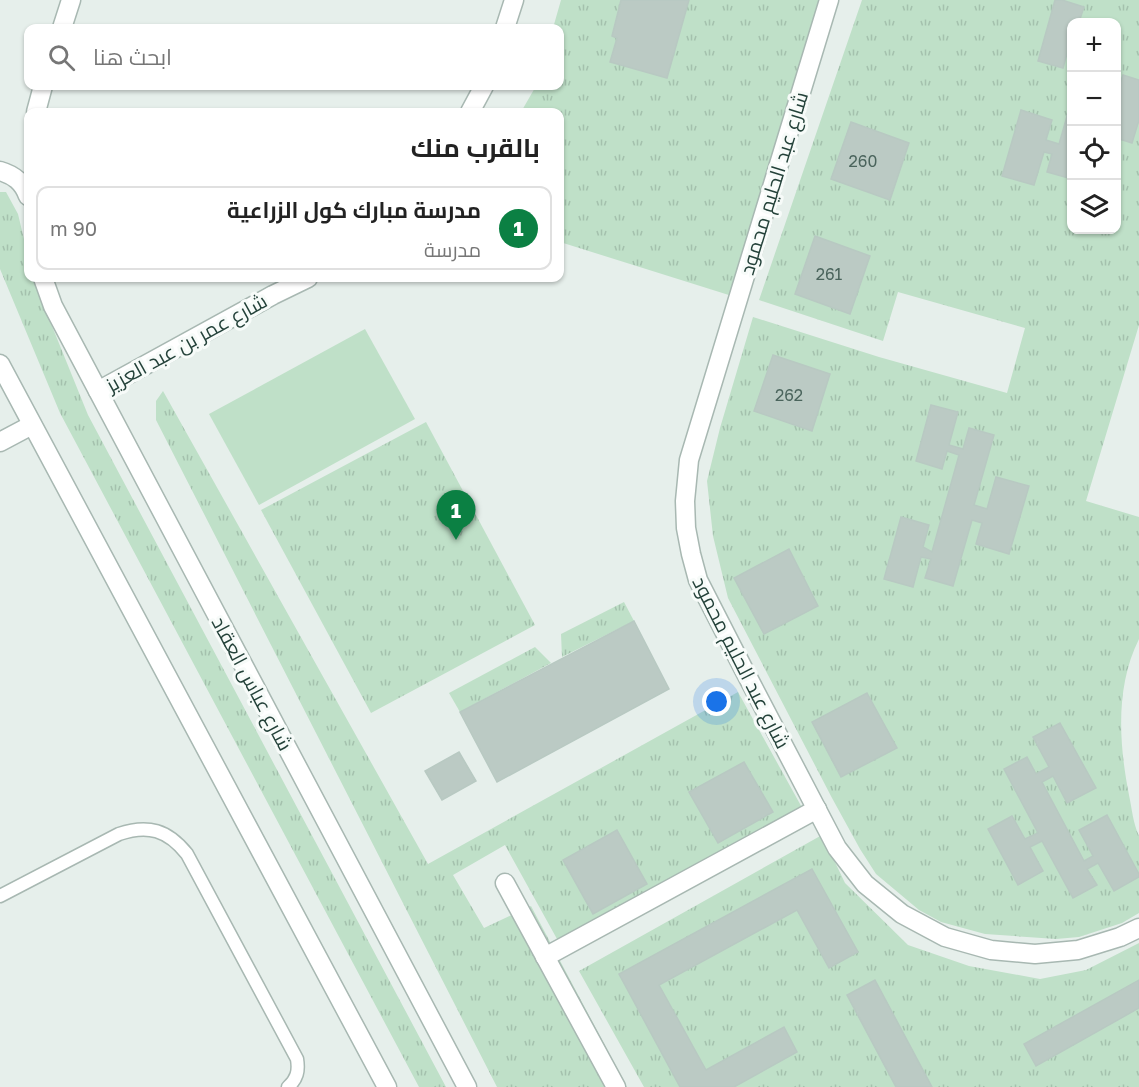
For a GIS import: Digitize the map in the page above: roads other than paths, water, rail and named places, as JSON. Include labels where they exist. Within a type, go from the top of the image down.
[{"type":"street","points":[[63,24],[71,0]]},
{"type":"street","points":[[506,24],[514,0]]},
{"type":"street","name":"شارع عبد الحليم محمود","points":[[829,0],[694,440],[687,470],[685,501],[690,554],[699,580],[837,848],[865,884],[902,914],[945,937],[991,950],[1035,954],[1078,950],[1120,937],[1139,928]]},
{"type":"street","points":[[37,108],[42,90]]},
{"type":"street","points":[[472,108],[482,90]]},
{"type":"street","points":[[0,171],[10,174],[24,186]]},
{"type":"street","name":"شارع عباس العقاد","points":[[44,282],[53,306],[467,1087]]},
{"type":"street","name":"شارع عمر بن عبد العزيز","points":[[98,391],[300,282]]},
{"type":"street","points":[[0,364],[387,1087]]},
{"type":"street","points":[[0,442],[32,425]]},
{"type":"street","points":[[545,957],[818,809]]},
{"type":"street","points":[[505,883],[616,1087]]},
{"type":"lane","points":[[0,896],[129,830],[151,830],[172,838],[187,854],[297,1059],[298,1074],[288,1087]]},
{"type":"place","name":"مدرسة مبارك كول الزراعية","points":[[456,540]]}]
